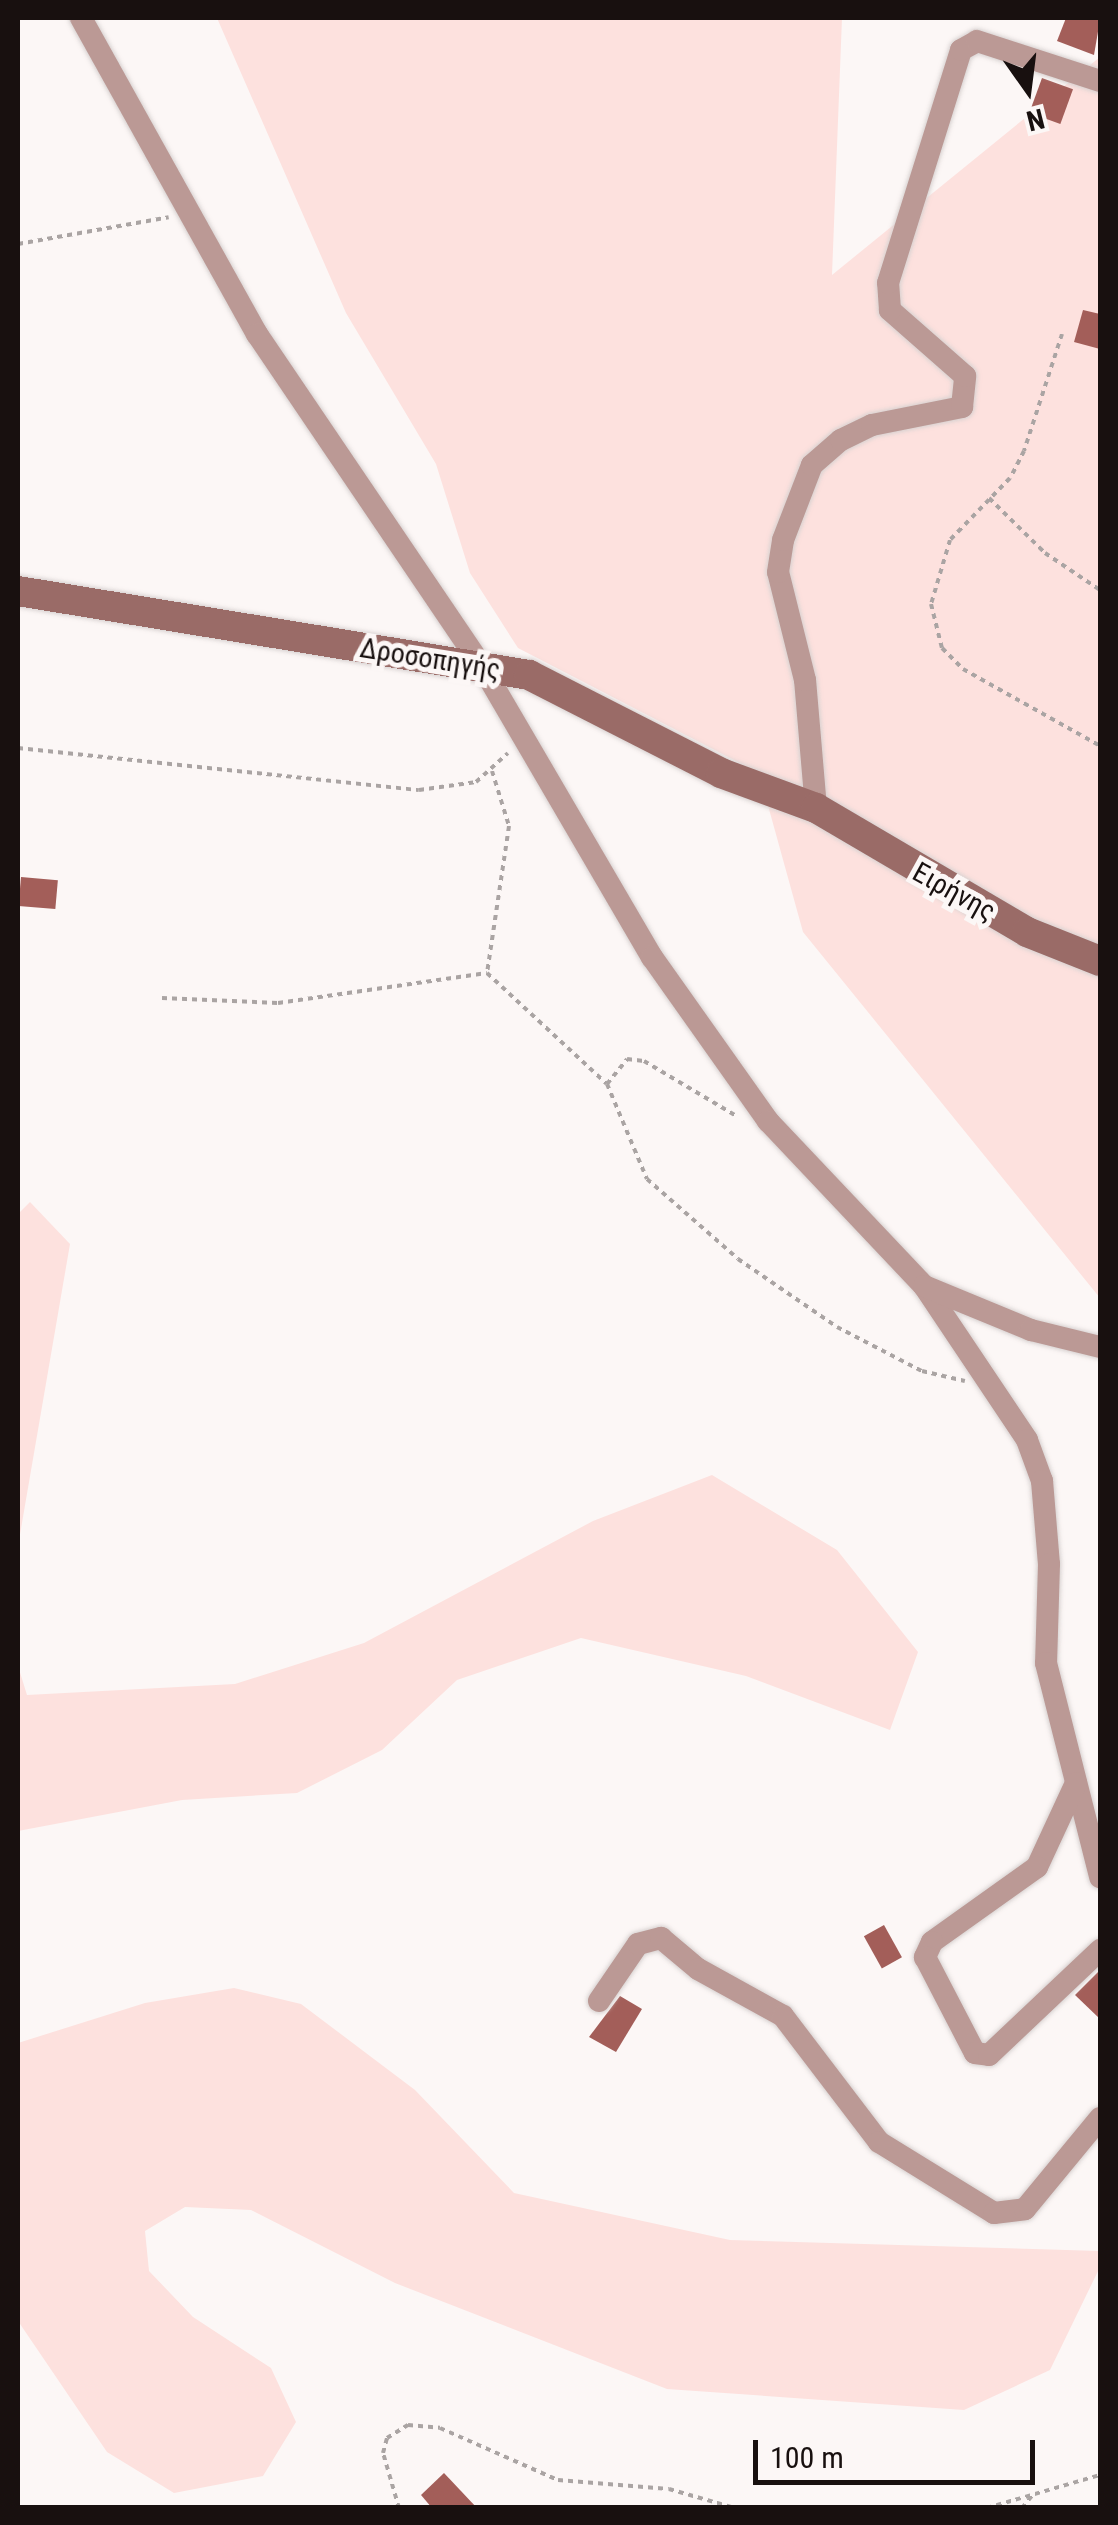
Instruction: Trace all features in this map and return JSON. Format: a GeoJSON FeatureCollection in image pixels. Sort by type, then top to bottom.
{"type":"FeatureCollection","features":[{"type":"Feature","properties":{"kind":"street"},"geometry":{"type":"LineString","coordinates":[[82,18],[257,334],[480,664],[652,957],[768,1120],[924,1286],[952,1337],[991,1382],[1042,1481],[1046,1663],[1100,1877]]}},
{"type":"Feature","properties":{"kind":"street"},"geometry":{"type":"LineString","coordinates":[[816,808],[805,680],[778,572],[783,540],[812,466],[842,440],[872,425],[962,407],[965,376],[890,310],[888,283],[961,50],[977,41],[1100,81]]}},
{"type":"Feature","properties":{"kind":"street","name":"Δροσοπηγής"},"geometry":{"type":"LineString","coordinates":[[18,591],[529,675],[720,774],[816,808]]}},
{"type":"Feature","properties":{"kind":"street","name":"Ειρήνης"},"geometry":{"type":"LineString","coordinates":[[816,808],[1027,932],[1100,961]]}},
{"type":"Feature","properties":{"kind":"street"},"geometry":{"type":"LineString","coordinates":[[924,1286],[1032,1330],[1100,1346]]}},
{"type":"Feature","properties":{"kind":"street"},"geometry":{"type":"LineString","coordinates":[[1076,1782],[1037,1867],[932,1942],[925,1957],[975,2053],[989,2055],[1100,1950]]}},
{"type":"Feature","properties":{"kind":"street"},"geometry":{"type":"LineString","coordinates":[[599,2001],[638,1944],[660,1938],[698,1969],[783,2016],[879,2142],[994,2213],[1025,2209],[1100,2118]]}},
{"type":"Feature","properties":{"kind":"path"},"geometry":{"type":"LineString","coordinates":[[18,244],[145,226],[187,210]]}},
{"type":"Feature","properties":{"kind":"path"},"geometry":{"type":"LineString","coordinates":[[1062,334],[1024,451],[989,498],[950,540],[933,578],[942,648],[1037,716],[1100,746]]}},
{"type":"Feature","properties":{"kind":"path"},"geometry":{"type":"LineString","coordinates":[[989,498],[1045,553],[1100,590]]}},
{"type":"Feature","properties":{"kind":"path"},"geometry":{"type":"LineString","coordinates":[[18,748],[419,790],[476,782],[492,771],[521,738]]}},
{"type":"Feature","properties":{"kind":"path"},"geometry":{"type":"LineString","coordinates":[[487,974],[510,826],[492,771]]}},
{"type":"Feature","properties":{"kind":"path"},"geometry":{"type":"LineString","coordinates":[[162,998],[278,1002],[487,974]]}},
{"type":"Feature","properties":{"kind":"path"},"geometry":{"type":"LineString","coordinates":[[487,974],[606,1084],[646,1179],[738,1260],[837,1327],[922,1371],[991,1382]]}},
{"type":"Feature","properties":{"kind":"path"},"geometry":{"type":"LineString","coordinates":[[606,1084],[627,1059],[644,1061],[752,1124]]}},
{"type":"Feature","properties":{"kind":"path"},"geometry":{"type":"LineString","coordinates":[[399,2508],[382,2453],[387,2438],[408,2426],[440,2428],[558,2480],[670,2489],[735,2508]]}},
{"type":"Feature","properties":{"kind":"path"},"geometry":{"type":"LineString","coordinates":[[988,2508],[1100,2475]]}},
{"type":"Feature","properties":{"kind":"path"},"geometry":{"type":"LineString","coordinates":[[1022,2508],[1034,2493]]}},
{"type":"Feature","properties":{"kind":"shaded area"},"geometry":{"type":"Polygon","coordinates":[[[217,18],[842,18],[832,275],[1100,57],[1100,1298],[803,932],[759,773],[518,648],[470,573],[436,464],[346,313],[217,18]]]}},
{"type":"Feature","properties":{"kind":"shaded area"},"geometry":{"type":"Polygon","coordinates":[[[30,1202],[70,1244],[18,1546],[18,1214],[30,1202]]]}},
{"type":"Feature","properties":{"kind":"shaded area"},"geometry":{"type":"Polygon","coordinates":[[[712,1475],[837,1550],[918,1652],[890,1730],[746,1676],[581,1638],[457,1680],[382,1750],[297,1793],[182,1800],[18,1831],[18,1666],[27,1695],[235,1684],[364,1643],[593,1521],[712,1475]]]}},
{"type":"Feature","properties":{"kind":"shaded area"},"geometry":{"type":"Polygon","coordinates":[[[234,1988],[301,2004],[415,2090],[514,2193],[730,2240],[1100,2251],[1100,2267],[1050,2370],[964,2410],[667,2389],[395,2283],[251,2210],[185,2207],[145,2231],[149,2271],[193,2317],[271,2368],[296,2422],[263,2476],[174,2493],[107,2452],[18,2321],[18,2043],[145,2003],[234,1988]]]}},
{"type":"Feature","properties":{"kind":"building"},"geometry":{"type":"Polygon","coordinates":[[[1066,18],[1100,20],[1094,55],[1057,41],[1066,18]]]}},
{"type":"Feature","properties":{"kind":"building"},"geometry":{"type":"Polygon","coordinates":[[[1042,78],[1073,89],[1060,124],[1029,113],[1042,78]]]}},
{"type":"Feature","properties":{"kind":"building"},"geometry":{"type":"Polygon","coordinates":[[[1083,310],[1100,314],[1100,349],[1074,342],[1083,310]]]}},
{"type":"Feature","properties":{"kind":"building"},"geometry":{"type":"Polygon","coordinates":[[[21,877],[58,880],[55,909],[18,906],[21,877]]]}},
{"type":"Feature","properties":{"kind":"building"},"geometry":{"type":"Polygon","coordinates":[[[884,1925],[902,1957],[882,1969],[864,1936],[884,1925]]]}},
{"type":"Feature","properties":{"kind":"building"},"geometry":{"type":"Polygon","coordinates":[[[1100,1970],[1100,2019],[1075,1995],[1100,1970]]]}},
{"type":"Feature","properties":{"kind":"building"},"geometry":{"type":"Polygon","coordinates":[[[620,1996],[642,2009],[616,2052],[589,2037],[620,1996]]]}},
{"type":"Feature","properties":{"kind":"building"},"geometry":{"type":"Polygon","coordinates":[[[444,2473],[477,2508],[432,2508],[421,2495],[444,2473]]]}}]}
